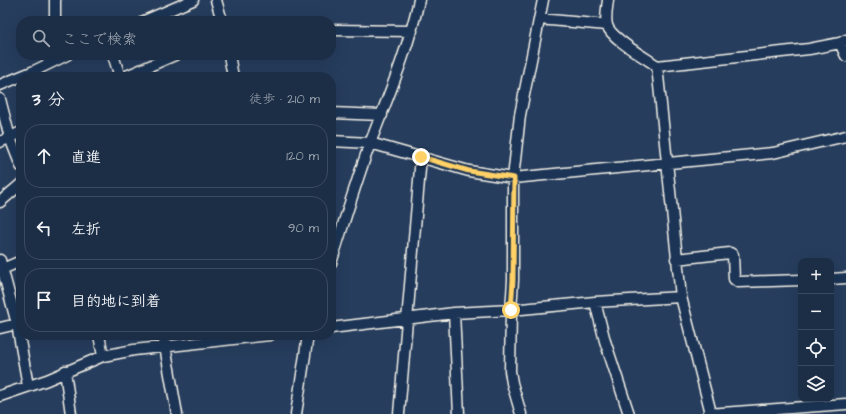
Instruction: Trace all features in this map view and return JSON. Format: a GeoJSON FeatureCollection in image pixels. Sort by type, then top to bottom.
{"type":"FeatureCollection","features":[{"type":"Feature","properties":{"kind":"street"},"geometry":{"type":"LineString","coordinates":[[55,0],[55,16]]}},
{"type":"Feature","properties":{"kind":"street"},"geometry":{"type":"LineString","coordinates":[[156,16],[193,0]]}},
{"type":"Feature","properties":{"kind":"street"},"geometry":{"type":"LineString","coordinates":[[216,0],[221,16]]}},
{"type":"Feature","properties":{"kind":"street"},"geometry":{"type":"LineString","coordinates":[[336,248],[370,143],[399,71],[412,31],[419,0]]}},
{"type":"Feature","properties":{"kind":"street"},"geometry":{"type":"LineString","coordinates":[[520,414],[510,371],[514,178],[520,115],[543,0]]}},
{"type":"Feature","properties":{"kind":"street"},"geometry":{"type":"LineString","coordinates":[[608,0],[607,25],[609,31],[615,37],[657,66],[809,49],[843,42],[846,56]]}},
{"type":"Feature","properties":{"kind":"street"},"geometry":{"type":"LineString","coordinates":[[539,18],[607,25]]}},
{"type":"Feature","properties":{"kind":"street"},"geometry":{"type":"LineString","coordinates":[[336,30],[412,31]]}},
{"type":"Feature","properties":{"kind":"street"},"geometry":{"type":"LineString","coordinates":[[38,72],[52,60]]}},
{"type":"Feature","properties":{"kind":"street"},"geometry":{"type":"LineString","coordinates":[[115,60],[118,72]]}},
{"type":"Feature","properties":{"kind":"street"},"geometry":{"type":"LineString","coordinates":[[136,72],[163,60]]}},
{"type":"Feature","properties":{"kind":"street"},"geometry":{"type":"LineString","coordinates":[[230,60],[232,72]]}},
{"type":"Feature","properties":{"kind":"street"},"geometry":{"type":"LineString","coordinates":[[657,66],[681,297],[710,414],[846,404]]}},
{"type":"Feature","properties":{"kind":"street"},"geometry":{"type":"LineString","coordinates":[[0,85],[16,80]]}},
{"type":"Feature","properties":{"kind":"street"},"geometry":{"type":"LineString","coordinates":[[0,99],[5,140],[16,158]]}},
{"type":"Feature","properties":{"kind":"street"},"geometry":{"type":"LineString","coordinates":[[336,112],[382,114]]}},
{"type":"Feature","properties":{"kind":"street"},"geometry":{"type":"LineString","coordinates":[[5,140],[16,134]]}},
{"type":"Feature","properties":{"kind":"street"},"geometry":{"type":"LineString","coordinates":[[336,141],[370,143],[469,171],[514,178],[667,164],[773,152],[846,136]]}},
{"type":"Feature","properties":{"kind":"street"},"geometry":{"type":"LineString","coordinates":[[399,414],[421,157]]}},
{"type":"Feature","properties":{"kind":"street"},"geometry":{"type":"LineString","coordinates":[[0,202],[16,188]]}},
{"type":"Feature","properties":{"kind":"street"},"geometry":{"type":"LineString","coordinates":[[676,259],[732,254],[734,279],[738,282],[798,280]]}},
{"type":"Feature","properties":{"kind":"street"},"geometry":{"type":"LineString","coordinates":[[16,262],[1,266],[16,314]]}},
{"type":"Feature","properties":{"kind":"street"},"geometry":{"type":"LineString","coordinates":[[834,278],[846,278]]}},
{"type":"Feature","properties":{"kind":"street"},"geometry":{"type":"LineString","coordinates":[[336,327],[454,314],[595,302],[681,297]]}},
{"type":"Feature","properties":{"kind":"street"},"geometry":{"type":"LineString","coordinates":[[595,302],[605,341],[629,414]]}},
{"type":"Feature","properties":{"kind":"street"},"geometry":{"type":"LineString","coordinates":[[454,314],[459,414]]}},
{"type":"Feature","properties":{"kind":"street"},"geometry":{"type":"LineString","coordinates":[[0,328],[16,324]]}},
{"type":"Feature","properties":{"kind":"street"},"geometry":{"type":"LineString","coordinates":[[21,340],[28,386]]}},
{"type":"Feature","properties":{"kind":"street"},"geometry":{"type":"LineString","coordinates":[[100,340],[103,356]]}},
{"type":"Feature","properties":{"kind":"street"},"geometry":{"type":"LineString","coordinates":[[164,340],[177,414]]}},
{"type":"Feature","properties":{"kind":"street"},"geometry":{"type":"LineString","coordinates":[[0,396],[47,380],[103,356],[165,346],[222,340]]}},
{"type":"Feature","properties":{"kind":"street"},"geometry":{"type":"LineString","coordinates":[[296,414],[307,340]]}},
{"type":"Feature","properties":{"kind":"street"},"geometry":{"type":"LineString","coordinates":[[65,371],[71,414]]}},
{"type":"Feature","properties":{"kind":"route"},"geometry":{"type":"LineString","coordinates":[[421,157],[469,171],[514,178],[513,280],[511,310]]}}]}
